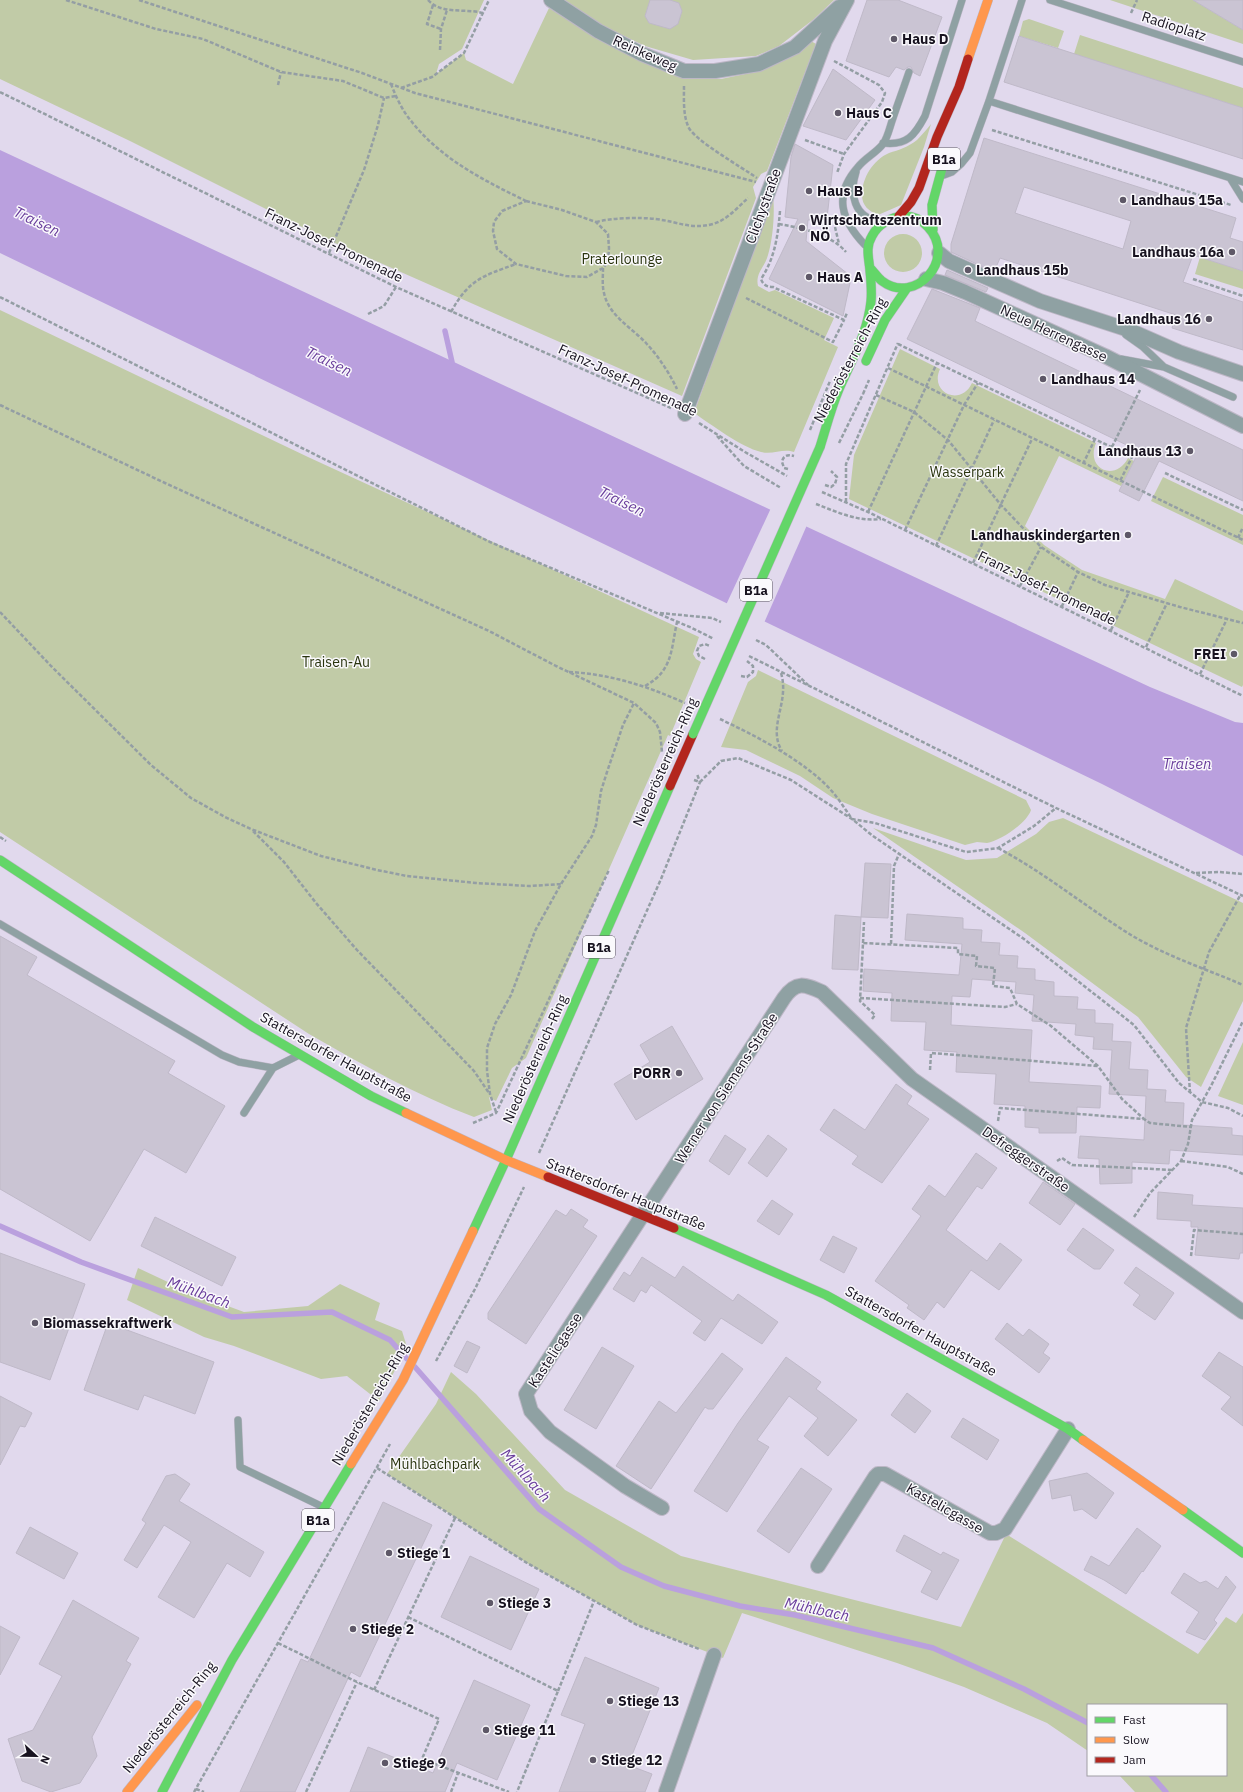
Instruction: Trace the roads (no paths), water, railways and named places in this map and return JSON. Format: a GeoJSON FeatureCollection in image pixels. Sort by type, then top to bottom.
{"type":"FeatureCollection","features":[{"type":"Feature","properties":{"kind":"main road","name":"B1a"},"geometry":{"type":"LineString","coordinates":[[884,222],[899,216],[911,202],[919,188],[937,137],[959,87],[988,0]]}},
{"type":"Feature","properties":{"kind":"main road","name":"B1a"},"geometry":{"type":"LineString","coordinates":[[952,126],[959,87]]}},
{"type":"Feature","properties":{"kind":"main road","name":"B1a"},"geometry":{"type":"LineString","coordinates":[[939,253],[937,237],[932,230],[932,205],[945,155]]}},
{"type":"Feature","properties":{"kind":"main road"},"geometry":{"type":"LineString","coordinates":[[899,216],[917,220],[932,230]]}},
{"type":"Feature","properties":{"kind":"main road"},"geometry":{"type":"LineString","coordinates":[[867,248],[876,229],[884,222]]}},
{"type":"Feature","properties":{"kind":"main road","name":"Niederösterreich-Ring"},"geometry":{"type":"LineString","coordinates":[[820,447],[838,391],[867,321],[870,302],[870,268],[867,248]]}},
{"type":"Feature","properties":{"kind":"main road"},"geometry":{"type":"LineString","coordinates":[[907,288],[919,284],[926,279],[933,270],[939,253]]}},
{"type":"Feature","properties":{"kind":"main road","name":"Niederösterreich-Ring"},"geometry":{"type":"LineString","coordinates":[[870,268],[874,275],[881,281],[894,287],[907,288]]}},
{"type":"Feature","properties":{"kind":"main road","name":"Niederösterreich-Ring"},"geometry":{"type":"LineString","coordinates":[[862,371],[885,320],[907,288]]}},
{"type":"Feature","properties":{"kind":"main road","name":"Niederösterreich-Ring"},"geometry":{"type":"LineString","coordinates":[[162,1792],[232,1660],[403,1380],[506,1160],[820,447],[843,406]]}},
{"type":"Feature","properties":{"kind":"main road","name":"Stattersdorfer Hauptstraße"},"geometry":{"type":"LineString","coordinates":[[0,860],[253,1027],[371,1096],[531,1171],[642,1214],[826,1295],[1068,1429],[1243,1553]]}},
{"type":"Feature","properties":{"kind":"main road","name":"Niederösterreich-Ring"},"geometry":{"type":"LineString","coordinates":[[127,1792],[166,1745],[232,1660]]}},
{"type":"Feature","properties":{"kind":"street","name":"Reinkeweg"},"geometry":{"type":"LineString","coordinates":[[552,0],[598,31],[642,54],[684,71],[715,71],[759,64],[795,47],[847,0]]}},
{"type":"Feature","properties":{"kind":"street","name":"Clichystraße"},"geometry":{"type":"LineString","coordinates":[[685,414],[825,41],[847,0]]}},
{"type":"Feature","properties":{"kind":"street","name":"Neue Herrengasse"},"geometry":{"type":"LineString","coordinates":[[939,253],[949,260],[1005,287],[1040,301],[1113,325],[1179,352],[1243,374]]}},
{"type":"Feature","properties":{"kind":"street","name":"Neue Herrengasse"},"geometry":{"type":"LineString","coordinates":[[926,279],[964,292],[1105,356],[1243,426]]}},
{"type":"Feature","properties":{"kind":"street","name":"Werner von Siemens-Straße"},"geometry":{"type":"LineString","coordinates":[[642,1214],[679,1161],[791,988],[802,986],[822,992]]}},
{"type":"Feature","properties":{"kind":"street","name":"Defreggerstraße"},"geometry":{"type":"LineString","coordinates":[[822,992],[912,1079],[1243,1312]]}},
{"type":"Feature","properties":{"kind":"street","name":"Kastelicgasse"},"geometry":{"type":"LineString","coordinates":[[642,1214],[526,1394],[531,1411],[550,1432],[625,1486],[662,1508]]}},
{"type":"Feature","properties":{"kind":"street","name":"Kastelicgasse"},"geometry":{"type":"LineString","coordinates":[[818,1566],[875,1477],[881,1473],[888,1475],[990,1534],[1001,1532],[1068,1429]]}},
{"type":"Feature","properties":{"kind":"street"},"geometry":{"type":"LineString","coordinates":[[666,1792],[714,1655]]}},
{"type":"Feature","properties":{"kind":"lane"},"geometry":{"type":"LineString","coordinates":[[883,143],[893,144],[910,138],[925,116],[962,0]]}},
{"type":"Feature","properties":{"kind":"lane"},"geometry":{"type":"LineString","coordinates":[[939,177],[952,172],[962,164],[970,153],[989,101],[1022,0]]}},
{"type":"Feature","properties":{"kind":"lane","name":"Radioplatz"},"geometry":{"type":"LineString","coordinates":[[1050,0],[1243,62]]}},
{"type":"Feature","properties":{"kind":"lane"},"geometry":{"type":"LineString","coordinates":[[867,248],[849,225],[842,208],[842,198],[845,186],[858,166],[883,143],[909,72]]}},
{"type":"Feature","properties":{"kind":"lane"},"geometry":{"type":"LineString","coordinates":[[989,101],[1243,182]]}},
{"type":"Feature","properties":{"kind":"lane"},"geometry":{"type":"LineString","coordinates":[[858,166],[853,187],[855,203],[858,209],[867,218],[884,222]]}},
{"type":"Feature","properties":{"kind":"lane"},"geometry":{"type":"LineString","coordinates":[[1230,178],[1243,199]]}},
{"type":"Feature","properties":{"kind":"lane"},"geometry":{"type":"LineString","coordinates":[[1113,325],[1143,346],[1164,367]]}},
{"type":"Feature","properties":{"kind":"lane"},"geometry":{"type":"LineString","coordinates":[[1105,356],[1164,367],[1233,396]]}},
{"type":"Feature","properties":{"kind":"lane"},"geometry":{"type":"LineString","coordinates":[[0,924],[222,1055],[239,1062],[273,1068]]}},
{"type":"Feature","properties":{"kind":"lane"},"geometry":{"type":"LineString","coordinates":[[244,1113],[273,1068],[300,1054]]}},
{"type":"Feature","properties":{"kind":"lane"},"geometry":{"type":"LineString","coordinates":[[238,1420],[240,1467],[325,1508]]}},
{"type":"Feature","properties":{"kind":"water","name":"Traisen"},"geometry":{"type":"Polygon","coordinates":[[[0,150],[1150,687],[1235,722],[1243,723],[1243,856],[1102,784],[0,253],[0,150]]]}},
{"type":"Feature","properties":{"kind":"waterway"},"geometry":{"type":"LineString","coordinates":[[445,331],[452,362]]}},
{"type":"Feature","properties":{"kind":"waterway","name":"Mühlbach"},"geometry":{"type":"LineString","coordinates":[[0,1226],[81,1262],[232,1317],[332,1312],[390,1340],[407,1359]]}},
{"type":"Feature","properties":{"kind":"waterway","name":"Mühlbach"},"geometry":{"type":"LineString","coordinates":[[415,1367],[539,1509],[621,1567],[664,1586],[740,1606],[795,1615],[933,1648],[1024,1689],[1087,1722]]}},
{"type":"Feature","properties":{"kind":"waterway","name":"Mühlbach"},"geometry":{"type":"LineString","coordinates":[[1152,1776],[1166,1792]]}},
{"type":"Feature","properties":{"kind":"place","name":"Haus D"},"geometry":{"type":"Point","coordinates":[894,39]}},
{"type":"Feature","properties":{"kind":"place","name":"Haus C"},"geometry":{"type":"Point","coordinates":[838,113]}},
{"type":"Feature","properties":{"kind":"place","name":"Haus B"},"geometry":{"type":"Point","coordinates":[809,191]}},
{"type":"Feature","properties":{"kind":"place","name":"Landhaus 15a"},"geometry":{"type":"Point","coordinates":[1123,200]}},
{"type":"Feature","properties":{"kind":"place","name":"Wirtschaftszentrum NÖ"},"geometry":{"type":"Point","coordinates":[802,228]}},
{"type":"Feature","properties":{"kind":"place","name":"Landhaus 16a"},"geometry":{"type":"Point","coordinates":[1232,252]}},
{"type":"Feature","properties":{"kind":"place","name":"Landhaus 15b"},"geometry":{"type":"Point","coordinates":[968,270]}},
{"type":"Feature","properties":{"kind":"place","name":"Haus A"},"geometry":{"type":"Point","coordinates":[809,277]}},
{"type":"Feature","properties":{"kind":"place","name":"Landhaus 16"},"geometry":{"type":"Point","coordinates":[1209,319]}},
{"type":"Feature","properties":{"kind":"place","name":"Landhaus 14"},"geometry":{"type":"Point","coordinates":[1043,379]}},
{"type":"Feature","properties":{"kind":"place","name":"Landhaus 13"},"geometry":{"type":"Point","coordinates":[1190,451]}},
{"type":"Feature","properties":{"kind":"place","name":"Landhauskindergarten"},"geometry":{"type":"Point","coordinates":[1128,535]}},
{"type":"Feature","properties":{"kind":"place","name":"FREI"},"geometry":{"type":"Point","coordinates":[1234,654]}},
{"type":"Feature","properties":{"kind":"place","name":"PORR"},"geometry":{"type":"Point","coordinates":[679,1073]}},
{"type":"Feature","properties":{"kind":"place","name":"Biomassekraftwerk"},"geometry":{"type":"Point","coordinates":[35,1323]}},
{"type":"Feature","properties":{"kind":"place","name":"Stiege 1"},"geometry":{"type":"Point","coordinates":[389,1553]}},
{"type":"Feature","properties":{"kind":"place","name":"Stiege 3"},"geometry":{"type":"Point","coordinates":[490,1603]}},
{"type":"Feature","properties":{"kind":"place","name":"Stiege 2"},"geometry":{"type":"Point","coordinates":[353,1629]}},
{"type":"Feature","properties":{"kind":"place","name":"Stiege 13"},"geometry":{"type":"Point","coordinates":[610,1701]}},
{"type":"Feature","properties":{"kind":"place","name":"Stiege 11"},"geometry":{"type":"Point","coordinates":[486,1730]}},
{"type":"Feature","properties":{"kind":"place","name":"Stiege 12"},"geometry":{"type":"Point","coordinates":[593,1760]}},
{"type":"Feature","properties":{"kind":"place","name":"Stiege 9"},"geometry":{"type":"Point","coordinates":[385,1763]}},
{"type":"Feature","properties":{"kind":"park label","name":"Praterlounge"},"geometry":{"type":"Point","coordinates":[622,259]}},
{"type":"Feature","properties":{"kind":"park label","name":"Wasserpark"},"geometry":{"type":"Point","coordinates":[967,472]}},
{"type":"Feature","properties":{"kind":"park label","name":"Traisen-Au"},"geometry":{"type":"Point","coordinates":[336,662]}},
{"type":"Feature","properties":{"kind":"park label","name":"Mühlbachpark"},"geometry":{"type":"Point","coordinates":[435,1464]}}]}
